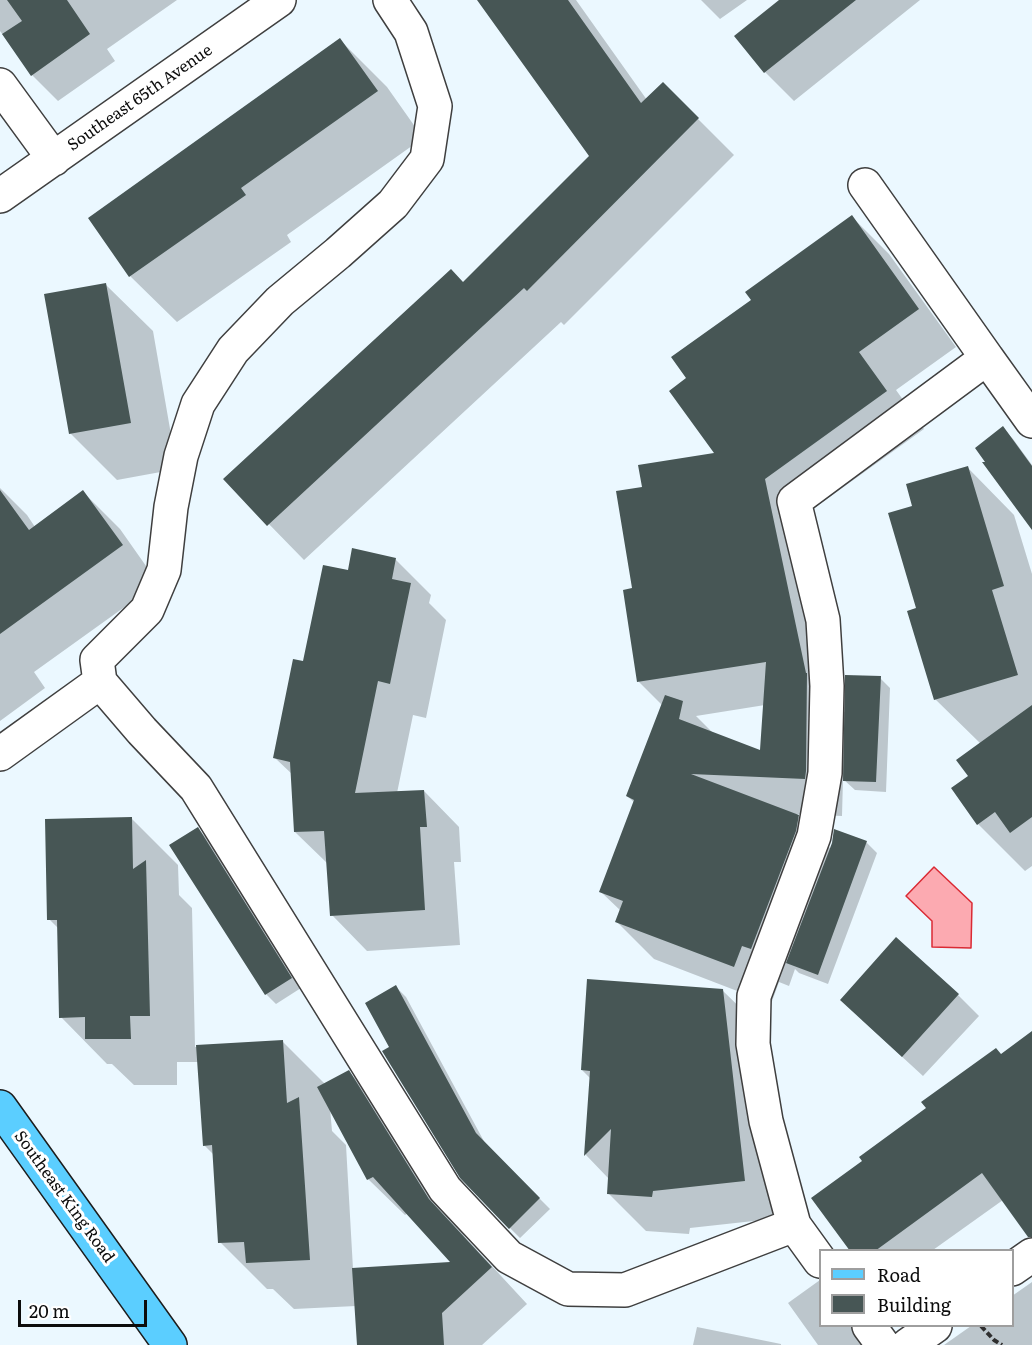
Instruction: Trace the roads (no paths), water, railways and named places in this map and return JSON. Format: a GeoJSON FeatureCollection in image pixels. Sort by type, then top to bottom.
{"type":"FeatureCollection","features":[{"type":"Feature","properties":{"kind":"main road","name":"Southeast King Road"},"geometry":{"type":"LineString","coordinates":[[0,1107],[170,1345]]}},
{"type":"Feature","properties":{"kind":"street","name":"Southeast 65th Avenue"},"geometry":{"type":"LineString","coordinates":[[0,196],[279,0]]}},
{"type":"Feature","properties":{"kind":"street"},"geometry":{"type":"LineString","coordinates":[[390,0],[411,32],[435,106],[427,159],[393,204],[280,301],[233,350],[198,404],[181,456],[171,507],[164,570],[147,610],[97,660],[100,682],[196,788],[445,1190],[509,1257],[568,1289],[625,1290],[794,1225]]}},
{"type":"Feature","properties":{"kind":"street"},"geometry":{"type":"LineString","coordinates":[[0,85],[54,159]]}},
{"type":"Feature","properties":{"kind":"street"},"geometry":{"type":"LineString","coordinates":[[865,185],[1032,421]]}},
{"type":"Feature","properties":{"kind":"street"},"geometry":{"type":"LineString","coordinates":[[819,1260],[794,1225],[766,1121],[753,1044],[754,996],[814,836],[825,773],[827,686],[823,620],[794,501],[987,358]]}},
{"type":"Feature","properties":{"kind":"street"},"geometry":{"type":"LineString","coordinates":[[2,748],[100,682]]}},
{"type":"Feature","properties":{"kind":"street"},"geometry":{"type":"LineString","coordinates":[[1014,1268],[1032,1255]]}},
{"type":"Feature","properties":{"kind":"street"},"geometry":{"type":"LineString","coordinates":[[869,1327],[883,1345]]}},
{"type":"Feature","properties":{"kind":"street"},"geometry":{"type":"LineString","coordinates":[[908,1345],[934,1327]]}}]}
